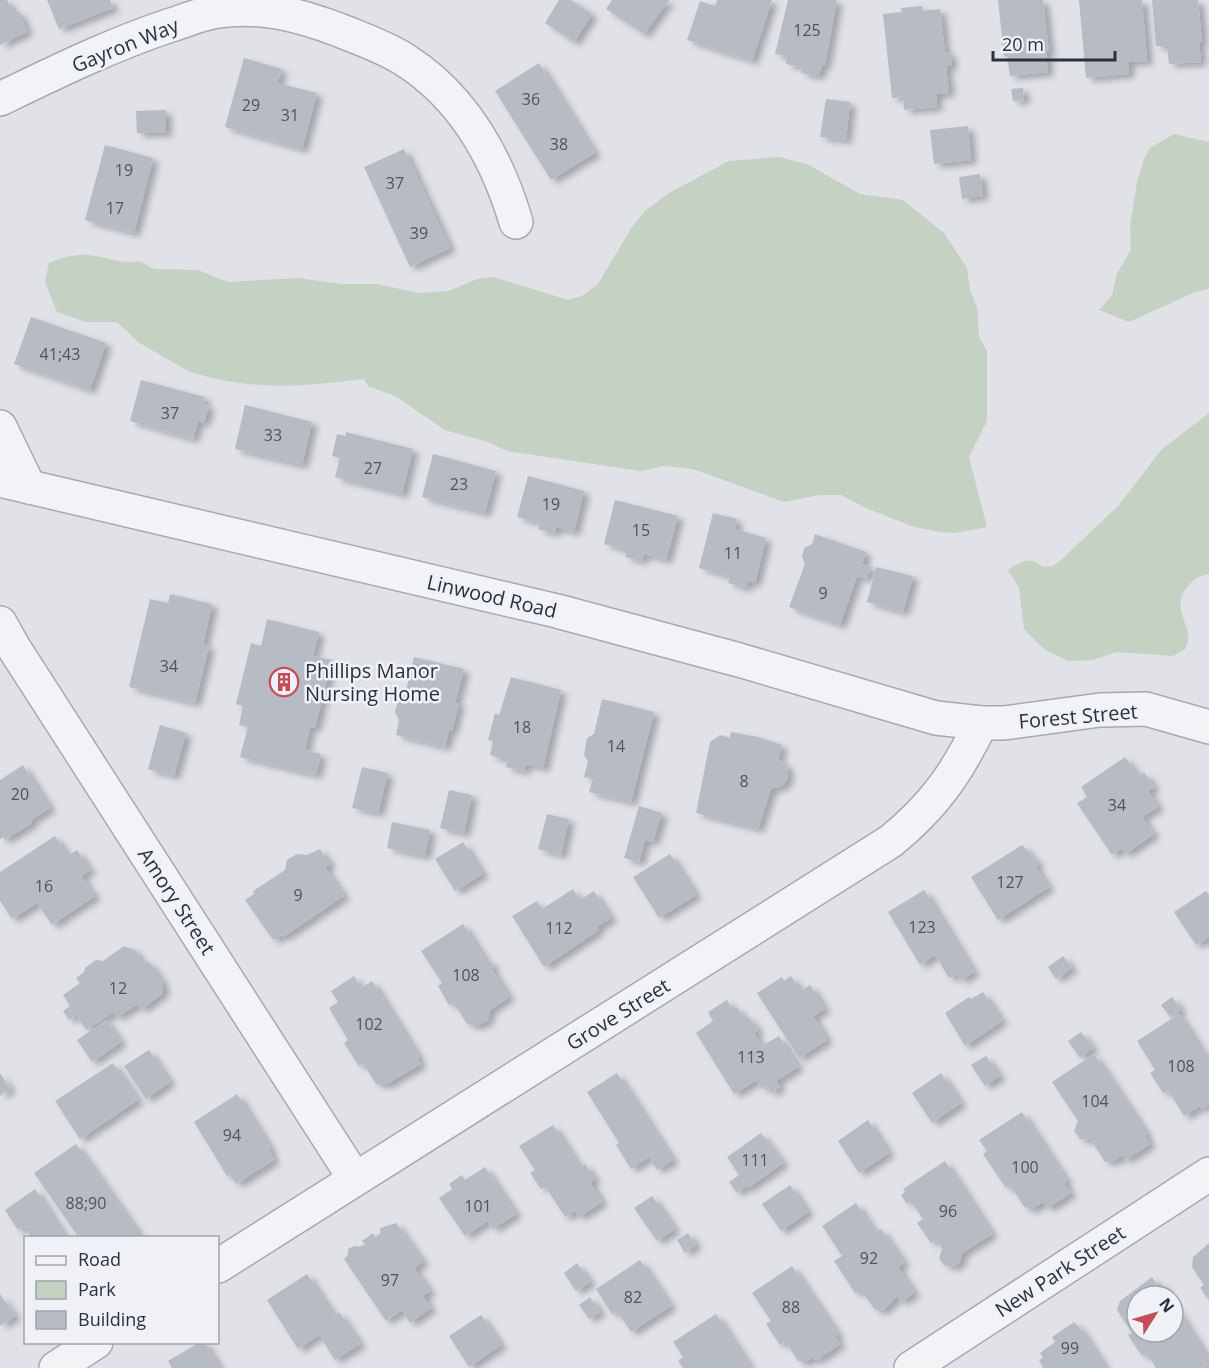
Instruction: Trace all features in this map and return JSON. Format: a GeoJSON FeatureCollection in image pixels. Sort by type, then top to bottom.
{"type":"FeatureCollection","features":[{"type":"Feature","properties":{"kind":"street","name":"Gayron Way"},"geometry":{"type":"LineString","coordinates":[[0,99],[111,48],[192,18],[216,11],[276,10],[368,41],[406,60],[433,82],[459,109],[489,153],[516,222]]}},
{"type":"Feature","properties":{"kind":"street"},"geometry":{"type":"LineString","coordinates":[[0,427],[14,483]]}},
{"type":"Feature","properties":{"kind":"street","name":"Linwood Road"},"geometry":{"type":"LineString","coordinates":[[14,483],[557,611],[739,660],[936,718],[981,723]]}},
{"type":"Feature","properties":{"kind":"street","name":"Amory Street"},"geometry":{"type":"LineString","coordinates":[[0,623],[355,1179]]}},
{"type":"Feature","properties":{"kind":"street","name":"Forest Street"},"geometry":{"type":"LineString","coordinates":[[981,723],[1025,721],[1100,710],[1146,709],[1209,727]]}},
{"type":"Feature","properties":{"kind":"street","name":"Grove Street"},"geometry":{"type":"LineString","coordinates":[[219,1265],[891,841],[921,815],[948,785],[981,723]]}},
{"type":"Feature","properties":{"kind":"street","name":"New Park Street"},"geometry":{"type":"LineString","coordinates":[[911,1368],[1209,1174]]}},
{"type":"Feature","properties":{"kind":"street"},"geometry":{"type":"LineString","coordinates":[[56,1368],[93,1344]]}},
{"type":"Feature","properties":{"kind":"green space"},"geometry":{"type":"Polygon","coordinates":[[[1174,134],[1209,142],[1209,289],[1195,292],[1129,322],[1099,310],[1112,295],[1117,274],[1131,249],[1130,226],[1137,182],[1144,159],[1150,148],[1174,134]]]}},
{"type":"Feature","properties":{"kind":"green space"},"geometry":{"type":"Polygon","coordinates":[[[779,157],[807,164],[860,194],[903,200],[944,233],[967,268],[970,290],[977,307],[979,337],[987,351],[987,421],[969,457],[987,527],[955,533],[941,532],[914,527],[868,509],[841,495],[819,495],[784,502],[693,469],[664,466],[641,471],[507,451],[488,442],[445,430],[395,396],[368,386],[364,379],[276,386],[213,378],[190,372],[138,342],[117,322],[86,322],[57,312],[45,282],[49,263],[72,256],[87,255],[126,262],[139,261],[154,269],[198,270],[228,282],[299,278],[341,284],[377,284],[419,293],[449,291],[477,279],[494,277],[568,300],[582,296],[598,284],[632,227],[645,211],[669,193],[729,161],[779,157]]]}},
{"type":"Feature","properties":{"kind":"green space"},"geometry":{"type":"Polygon","coordinates":[[[1209,413],[1209,574],[1196,579],[1189,585],[1180,602],[1188,633],[1185,649],[1173,656],[1116,652],[1093,660],[1068,661],[1045,650],[1024,629],[1019,588],[1008,570],[1026,561],[1043,567],[1053,566],[1060,561],[1119,505],[1161,450],[1209,413]]]}},
{"type":"Feature","properties":{"kind":"building"},"geometry":{"type":"Polygon","coordinates":[[[0,0],[7,0],[13,13],[19,11],[27,32],[0,45],[0,0]]]}},
{"type":"Feature","properties":{"kind":"building"},"geometry":{"type":"Polygon","coordinates":[[[47,0],[110,0],[113,8],[59,29],[47,0]]]}},
{"type":"Feature","properties":{"kind":"building"},"geometry":{"type":"Polygon","coordinates":[[[559,0],[571,0],[592,14],[574,42],[545,23],[559,0]]]}},
{"type":"Feature","properties":{"kind":"building"},"geometry":{"type":"Polygon","coordinates":[[[612,0],[669,0],[644,34],[606,9],[612,0]]]}},
{"type":"Feature","properties":{"kind":"building"},"geometry":{"type":"Polygon","coordinates":[[[717,0],[772,0],[752,61],[687,40],[700,1],[715,6],[717,0]]]}},
{"type":"Feature","properties":{"kind":"building"},"geometry":{"type":"Polygon","coordinates":[[[788,0],[837,0],[825,65],[823,64],[818,76],[801,73],[802,67],[786,64],[787,56],[775,54],[788,0]]]}},
{"type":"Feature","properties":{"kind":"building"},"geometry":{"type":"Polygon","coordinates":[[[998,0],[1043,0],[1049,52],[1046,52],[1048,72],[1010,76],[1007,56],[1004,57],[998,0]]]}},
{"type":"Feature","properties":{"kind":"building"},"geometry":{"type":"Polygon","coordinates":[[[1079,0],[1142,0],[1147,61],[1128,62],[1129,74],[1086,78],[1079,0]]]}},
{"type":"Feature","properties":{"kind":"building"},"geometry":{"type":"Polygon","coordinates":[[[1152,0],[1198,0],[1202,42],[1199,42],[1201,62],[1169,64],[1167,46],[1156,46],[1152,0]]]}},
{"type":"Feature","properties":{"kind":"building"},"geometry":{"type":"Polygon","coordinates":[[[922,6],[922,11],[940,9],[945,53],[950,52],[952,66],[946,66],[949,93],[936,94],[937,107],[904,110],[903,97],[892,98],[883,14],[902,12],[901,8],[922,6]]]}},
{"type":"Feature","properties":{"kind":"building"},"geometry":{"type":"Polygon","coordinates":[[[244,58],[282,69],[277,83],[317,93],[302,149],[225,127],[244,58]]]}},
{"type":"Feature","properties":{"kind":"building"},"geometry":{"type":"Polygon","coordinates":[[[539,63],[595,153],[551,180],[495,91],[539,63]]]}},
{"type":"Feature","properties":{"kind":"building"},"geometry":{"type":"Polygon","coordinates":[[[1023,88],[1024,100],[1013,101],[1011,89],[1023,88]]]}},
{"type":"Feature","properties":{"kind":"building"},"geometry":{"type":"Polygon","coordinates":[[[826,99],[850,102],[846,140],[820,137],[826,99]]]}},
{"type":"Feature","properties":{"kind":"building"},"geometry":{"type":"Polygon","coordinates":[[[166,110],[166,133],[137,133],[136,111],[166,110]]]}},
{"type":"Feature","properties":{"kind":"building"},"geometry":{"type":"Polygon","coordinates":[[[968,126],[971,160],[934,164],[930,130],[968,126]]]}},
{"type":"Feature","properties":{"kind":"building"},"geometry":{"type":"Polygon","coordinates":[[[105,145],[153,158],[134,233],[85,220],[105,145]]]}},
{"type":"Feature","properties":{"kind":"building"},"geometry":{"type":"Polygon","coordinates":[[[404,149],[450,248],[410,267],[364,167],[404,149]]]}},
{"type":"Feature","properties":{"kind":"building"},"geometry":{"type":"Polygon","coordinates":[[[980,174],[983,196],[962,199],[959,177],[980,174]]]}},
{"type":"Feature","properties":{"kind":"building"},"geometry":{"type":"Polygon","coordinates":[[[31,317],[106,343],[90,390],[14,364],[31,317]]]}},
{"type":"Feature","properties":{"kind":"building"},"geometry":{"type":"Polygon","coordinates":[[[141,380],[205,397],[203,404],[209,406],[204,423],[198,421],[193,439],[130,421],[141,380]]]}},
{"type":"Feature","properties":{"kind":"building"},"geometry":{"type":"Polygon","coordinates":[[[245,405],[312,422],[302,465],[235,449],[245,405]]]}},
{"type":"Feature","properties":{"kind":"building"},"geometry":{"type":"Polygon","coordinates":[[[346,432],[413,449],[402,494],[335,477],[340,458],[332,456],[337,434],[346,436],[346,432]]]}},
{"type":"Feature","properties":{"kind":"building"},"geometry":{"type":"Polygon","coordinates":[[[433,454],[496,471],[485,513],[422,497],[433,454]]]}},
{"type":"Feature","properties":{"kind":"building"},"geometry":{"type":"Polygon","coordinates":[[[528,476],[584,491],[574,532],[556,527],[555,533],[538,529],[540,523],[517,517],[528,476]]]}},
{"type":"Feature","properties":{"kind":"building"},"geometry":{"type":"Polygon","coordinates":[[[615,500],[678,516],[666,560],[644,554],[642,561],[625,557],[627,550],[604,544],[615,500]]]}},
{"type":"Feature","properties":{"kind":"building"},"geometry":{"type":"Polygon","coordinates":[[[713,513],[737,519],[735,529],[766,538],[755,583],[748,581],[746,588],[728,583],[730,576],[699,568],[713,513]]]}},
{"type":"Feature","properties":{"kind":"building"},"geometry":{"type":"Polygon","coordinates":[[[815,534],[866,552],[862,564],[871,567],[866,579],[857,576],[840,625],[789,607],[805,564],[802,557],[804,548],[812,544],[815,534]]]}},
{"type":"Feature","properties":{"kind":"building"},"geometry":{"type":"Polygon","coordinates":[[[876,567],[913,576],[903,612],[867,602],[876,567]]]}},
{"type":"Feature","properties":{"kind":"building"},"geometry":{"type":"Polygon","coordinates":[[[170,594],[212,604],[203,645],[209,646],[195,703],[129,687],[150,599],[168,603],[170,594]]]}},
{"type":"Feature","properties":{"kind":"building","name":"Phillips Manor Nursing Home"},"geometry":{"type":"Polygon","coordinates":[[[267,619],[319,632],[313,656],[332,660],[315,728],[310,727],[305,750],[321,754],[316,775],[240,757],[248,727],[239,725],[243,706],[236,704],[251,643],[261,646],[267,619]]]}},
{"type":"Feature","properties":{"kind":"building"},"geometry":{"type":"Polygon","coordinates":[[[414,657],[464,669],[455,703],[459,703],[452,731],[449,730],[445,747],[396,735],[399,720],[395,712],[398,701],[405,695],[414,657]]]}},
{"type":"Feature","properties":{"kind":"building"},"geometry":{"type":"Polygon","coordinates":[[[511,677],[561,690],[543,768],[526,764],[524,771],[506,767],[508,760],[490,755],[493,741],[488,740],[495,713],[499,715],[511,677]]]}},
{"type":"Feature","properties":{"kind":"building"},"geometry":{"type":"Polygon","coordinates":[[[602,699],[654,712],[631,802],[589,792],[593,779],[584,777],[588,761],[584,755],[587,738],[594,734],[602,699]]]}},
{"type":"Feature","properties":{"kind":"building"},"geometry":{"type":"Polygon","coordinates":[[[160,725],[186,733],[174,776],[148,769],[160,725]]]}},
{"type":"Feature","properties":{"kind":"building"},"geometry":{"type":"Polygon","coordinates":[[[731,732],[758,737],[782,745],[778,759],[787,766],[788,778],[782,786],[771,789],[758,829],[696,813],[710,742],[720,735],[730,738],[731,732]]]}},
{"type":"Feature","properties":{"kind":"building"},"geometry":{"type":"Polygon","coordinates":[[[1125,757],[1139,777],[1144,772],[1154,787],[1148,791],[1158,807],[1142,817],[1154,834],[1125,854],[1122,848],[1112,855],[1077,803],[1087,797],[1081,787],[1125,757]]]}},
{"type":"Feature","properties":{"kind":"building"},"geometry":{"type":"Polygon","coordinates":[[[23,765],[50,808],[5,840],[4,837],[0,839],[0,780],[23,765]]]}},
{"type":"Feature","properties":{"kind":"building"},"geometry":{"type":"Polygon","coordinates":[[[362,767],[388,773],[378,813],[352,808],[362,767]]]}},
{"type":"Feature","properties":{"kind":"building"},"geometry":{"type":"Polygon","coordinates":[[[449,790],[472,795],[464,833],[440,828],[449,790]]]}},
{"type":"Feature","properties":{"kind":"building"},"geometry":{"type":"Polygon","coordinates":[[[639,806],[662,813],[653,842],[645,840],[639,862],[624,858],[639,806]]]}},
{"type":"Feature","properties":{"kind":"building"},"geometry":{"type":"Polygon","coordinates":[[[547,814],[569,819],[561,855],[538,849],[547,814]]]}},
{"type":"Feature","properties":{"kind":"building"},"geometry":{"type":"Polygon","coordinates":[[[392,822],[430,830],[425,856],[387,848],[392,822]]]}},
{"type":"Feature","properties":{"kind":"building"},"geometry":{"type":"Polygon","coordinates":[[[55,836],[68,856],[77,850],[90,870],[81,876],[95,896],[52,925],[37,903],[12,919],[0,901],[0,872],[55,836]]]}},
{"type":"Feature","properties":{"kind":"building"},"geometry":{"type":"Polygon","coordinates":[[[463,842],[483,874],[455,891],[435,859],[463,842]]]}},
{"type":"Feature","properties":{"kind":"building"},"geometry":{"type":"Polygon","coordinates":[[[1022,845],[1039,864],[1035,866],[1049,887],[998,920],[971,877],[1022,845]]]}},
{"type":"Feature","properties":{"kind":"building"},"geometry":{"type":"Polygon","coordinates":[[[320,849],[330,864],[325,868],[344,896],[283,937],[282,935],[273,940],[245,900],[254,894],[253,891],[285,870],[287,860],[297,854],[307,855],[320,849]]]}},
{"type":"Feature","properties":{"kind":"building"},"geometry":{"type":"Polygon","coordinates":[[[670,854],[696,895],[659,918],[633,877],[670,854]]]}},
{"type":"Feature","properties":{"kind":"building"},"geometry":{"type":"Polygon","coordinates":[[[573,889],[580,900],[594,891],[611,918],[597,927],[599,930],[544,967],[512,916],[537,901],[542,909],[573,889]]]}},
{"type":"Feature","properties":{"kind":"building"},"geometry":{"type":"Polygon","coordinates":[[[924,890],[974,972],[961,980],[957,974],[949,978],[935,955],[920,965],[888,912],[924,890]]]}},
{"type":"Feature","properties":{"kind":"building"},"geometry":{"type":"Polygon","coordinates":[[[1206,891],[1209,895],[1209,937],[1196,945],[1174,912],[1206,891]]]}},
{"type":"Feature","properties":{"kind":"building"},"geometry":{"type":"Polygon","coordinates":[[[463,924],[487,962],[490,961],[494,966],[491,968],[509,997],[490,1010],[488,1020],[477,1026],[467,1024],[454,1003],[449,1005],[438,986],[442,983],[421,951],[463,924]]]}},
{"type":"Feature","properties":{"kind":"building"},"geometry":{"type":"Polygon","coordinates":[[[124,946],[135,950],[141,960],[150,963],[163,983],[163,993],[142,1009],[138,1004],[117,1017],[114,1012],[86,1030],[76,1015],[69,1020],[63,1011],[70,1006],[63,995],[80,983],[76,978],[83,973],[86,967],[96,960],[103,961],[124,946]]]}},
{"type":"Feature","properties":{"kind":"building"},"geometry":{"type":"Polygon","coordinates":[[[1063,956],[1072,968],[1056,979],[1048,967],[1063,956]]]}},
{"type":"Feature","properties":{"kind":"building"},"geometry":{"type":"Polygon","coordinates":[[[354,976],[361,988],[372,981],[419,1057],[417,1059],[421,1064],[387,1084],[376,1084],[363,1063],[359,1066],[344,1043],[348,1040],[329,1008],[338,1002],[331,991],[354,976]]]}},
{"type":"Feature","properties":{"kind":"building"},"geometry":{"type":"Polygon","coordinates":[[[791,976],[801,991],[810,985],[825,1009],[813,1016],[827,1040],[799,1058],[757,993],[782,977],[784,981],[791,976]]]}},
{"type":"Feature","properties":{"kind":"building"},"geometry":{"type":"Polygon","coordinates":[[[983,992],[1002,1021],[965,1046],[945,1013],[969,997],[971,999],[983,992]]]}},
{"type":"Feature","properties":{"kind":"building"},"geometry":{"type":"Polygon","coordinates":[[[1172,997],[1181,1010],[1171,1018],[1161,1005],[1172,997]]]}},
{"type":"Feature","properties":{"kind":"building"},"geometry":{"type":"Polygon","coordinates":[[[727,1000],[732,1010],[737,1007],[745,1019],[749,1017],[758,1031],[754,1033],[762,1046],[779,1036],[798,1067],[776,1081],[780,1087],[771,1093],[767,1086],[762,1089],[757,1080],[734,1094],[696,1033],[713,1021],[708,1012],[727,1000]]]}},
{"type":"Feature","properties":{"kind":"building"},"geometry":{"type":"Polygon","coordinates":[[[1179,1014],[1209,1062],[1209,1104],[1202,1109],[1200,1106],[1184,1116],[1168,1090],[1163,1093],[1150,1073],[1155,1070],[1137,1041],[1179,1014]]]}},
{"type":"Feature","properties":{"kind":"building"},"geometry":{"type":"Polygon","coordinates":[[[106,1020],[121,1042],[92,1062],[77,1040],[106,1020]]]}},
{"type":"Feature","properties":{"kind":"building"},"geometry":{"type":"Polygon","coordinates":[[[1081,1032],[1093,1048],[1080,1058],[1068,1041],[1081,1032]]]}},
{"type":"Feature","properties":{"kind":"building"},"geometry":{"type":"Polygon","coordinates":[[[149,1050],[170,1082],[146,1099],[124,1066],[149,1050]]]}},
{"type":"Feature","properties":{"kind":"building"},"geometry":{"type":"Polygon","coordinates":[[[1094,1054],[1147,1134],[1145,1136],[1150,1144],[1126,1160],[1123,1155],[1114,1161],[1105,1162],[1091,1140],[1080,1139],[1074,1131],[1078,1121],[1052,1082],[1094,1054]]]}},
{"type":"Feature","properties":{"kind":"building"},"geometry":{"type":"Polygon","coordinates":[[[986,1056],[1000,1076],[985,1086],[971,1065],[986,1056]]]}},
{"type":"Feature","properties":{"kind":"building"},"geometry":{"type":"Polygon","coordinates":[[[113,1063],[138,1100],[80,1139],[55,1101],[113,1063]]]}},
{"type":"Feature","properties":{"kind":"building"},"geometry":{"type":"Polygon","coordinates":[[[0,1073],[10,1089],[0,1096],[0,1073]]]}},
{"type":"Feature","properties":{"kind":"building"},"geometry":{"type":"Polygon","coordinates":[[[617,1073],[673,1160],[657,1170],[649,1157],[631,1169],[616,1145],[619,1143],[587,1092],[617,1073]]]}},
{"type":"Feature","properties":{"kind":"building"},"geometry":{"type":"Polygon","coordinates":[[[941,1073],[961,1103],[932,1123],[912,1093],[941,1073]]]}},
{"type":"Feature","properties":{"kind":"building"},"geometry":{"type":"Polygon","coordinates":[[[237,1094],[271,1149],[269,1150],[274,1160],[236,1184],[230,1175],[227,1176],[194,1122],[237,1094]]]}},
{"type":"Feature","properties":{"kind":"building"},"geometry":{"type":"Polygon","coordinates":[[[1022,1112],[1067,1181],[1064,1183],[1071,1193],[1048,1208],[1043,1202],[1030,1210],[1025,1208],[1010,1185],[1006,1188],[983,1154],[987,1151],[979,1140],[1022,1112]]]}},
{"type":"Feature","properties":{"kind":"building"},"geometry":{"type":"Polygon","coordinates":[[[868,1120],[889,1153],[859,1173],[838,1141],[868,1120]]]}},
{"type":"Feature","properties":{"kind":"building"},"geometry":{"type":"Polygon","coordinates":[[[553,1125],[580,1167],[585,1164],[595,1179],[590,1182],[602,1202],[579,1217],[575,1211],[565,1217],[545,1186],[541,1189],[530,1173],[535,1170],[519,1146],[553,1125]]]}},
{"type":"Feature","properties":{"kind":"building"},"geometry":{"type":"Polygon","coordinates":[[[761,1133],[783,1163],[748,1188],[746,1186],[737,1193],[729,1182],[739,1175],[727,1157],[761,1133]]]}},
{"type":"Feature","properties":{"kind":"building"},"geometry":{"type":"Polygon","coordinates":[[[76,1144],[138,1232],[136,1236],[78,1236],[34,1173],[76,1144]]]}},
{"type":"Feature","properties":{"kind":"building"},"geometry":{"type":"Polygon","coordinates":[[[945,1161],[992,1234],[962,1253],[960,1262],[953,1267],[944,1265],[939,1258],[942,1249],[936,1239],[931,1243],[917,1223],[923,1219],[911,1201],[907,1204],[901,1195],[905,1192],[903,1189],[945,1161]]]}},
{"type":"Feature","properties":{"kind":"building"},"geometry":{"type":"Polygon","coordinates":[[[485,1167],[516,1214],[493,1229],[488,1221],[465,1236],[439,1198],[452,1189],[449,1184],[462,1175],[465,1180],[485,1167]]]}},
{"type":"Feature","properties":{"kind":"building"},"geometry":{"type":"Polygon","coordinates":[[[790,1185],[808,1212],[781,1231],[762,1204],[790,1185]]]}},
{"type":"Feature","properties":{"kind":"building"},"geometry":{"type":"Polygon","coordinates":[[[35,1189],[65,1236],[29,1236],[24,1226],[18,1230],[5,1210],[35,1189]]]}},
{"type":"Feature","properties":{"kind":"building"},"geometry":{"type":"Polygon","coordinates":[[[652,1196],[675,1229],[657,1241],[634,1208],[652,1196]]]}},
{"type":"Feature","properties":{"kind":"building"},"geometry":{"type":"Polygon","coordinates":[[[856,1203],[875,1232],[881,1229],[904,1263],[898,1267],[914,1293],[901,1302],[897,1296],[884,1310],[875,1310],[861,1290],[855,1293],[834,1261],[842,1256],[822,1226],[856,1203]]]}},
{"type":"Feature","properties":{"kind":"building"},"geometry":{"type":"Polygon","coordinates":[[[396,1223],[423,1262],[414,1268],[430,1291],[423,1296],[431,1308],[410,1323],[402,1310],[386,1321],[344,1259],[348,1255],[348,1249],[354,1246],[360,1247],[365,1244],[362,1241],[373,1233],[375,1237],[380,1234],[380,1228],[396,1223]]]}},
{"type":"Feature","properties":{"kind":"building"},"geometry":{"type":"Polygon","coordinates":[[[688,1233],[696,1245],[685,1253],[677,1240],[688,1233]]]}},
{"type":"Feature","properties":{"kind":"building"},"geometry":{"type":"Polygon","coordinates":[[[1209,1243],[1209,1300],[1200,1288],[1204,1285],[1192,1267],[1193,1257],[1209,1243]]]}},
{"type":"Feature","properties":{"kind":"building"},"geometry":{"type":"Polygon","coordinates":[[[640,1260],[671,1306],[631,1332],[617,1311],[612,1314],[596,1289],[640,1260]]]}},
{"type":"Feature","properties":{"kind":"building"},"geometry":{"type":"Polygon","coordinates":[[[577,1263],[590,1282],[576,1291],[564,1273],[577,1263]]]}},
{"type":"Feature","properties":{"kind":"building"},"geometry":{"type":"Polygon","coordinates":[[[792,1266],[838,1334],[835,1337],[840,1344],[817,1360],[812,1358],[805,1362],[798,1361],[785,1341],[780,1345],[766,1324],[771,1321],[752,1293],[792,1266]]]}},
{"type":"Feature","properties":{"kind":"building"},"geometry":{"type":"Polygon","coordinates":[[[307,1274],[334,1316],[339,1312],[360,1344],[335,1360],[319,1335],[298,1349],[267,1300],[307,1274]]]}},
{"type":"Feature","properties":{"kind":"building"},"geometry":{"type":"Polygon","coordinates":[[[1152,1277],[1156,1284],[1143,1284],[1152,1277]]]}},
{"type":"Feature","properties":{"kind":"building"},"geometry":{"type":"Polygon","coordinates":[[[0,1294],[15,1316],[0,1326],[0,1294]]]}},
{"type":"Feature","properties":{"kind":"building"},"geometry":{"type":"Polygon","coordinates":[[[590,1297],[600,1312],[589,1319],[579,1305],[590,1297]]]}},
{"type":"Feature","properties":{"kind":"building"},"geometry":{"type":"Polygon","coordinates":[[[1125,1297],[1125,1322],[1117,1310],[1120,1301],[1125,1297]]]}},
{"type":"Feature","properties":{"kind":"building"},"geometry":{"type":"Polygon","coordinates":[[[716,1314],[751,1368],[683,1368],[678,1361],[683,1357],[673,1342],[716,1314]]]}},
{"type":"Feature","properties":{"kind":"building"},"geometry":{"type":"Polygon","coordinates":[[[481,1315],[501,1345],[469,1367],[449,1336],[481,1315]]]}},
{"type":"Feature","properties":{"kind":"building"},"geometry":{"type":"Polygon","coordinates":[[[1074,1322],[1106,1368],[1043,1368],[1039,1360],[1043,1358],[1040,1353],[1055,1342],[1052,1337],[1074,1322]]]}},
{"type":"Feature","properties":{"kind":"building"},"geometry":{"type":"Polygon","coordinates":[[[1185,1322],[1209,1360],[1209,1365],[1204,1368],[1156,1368],[1147,1353],[1142,1356],[1134,1344],[1185,1344],[1185,1322]]]}},
{"type":"Feature","properties":{"kind":"building"},"geometry":{"type":"Polygon","coordinates":[[[197,1344],[205,1344],[220,1368],[172,1368],[168,1361],[197,1344]]]}},
{"type":"Feature","properties":{"kind":"place","name":"Phillips Manor Nursing Home"},"geometry":{"type":"Point","coordinates":[284,682]}}]}
